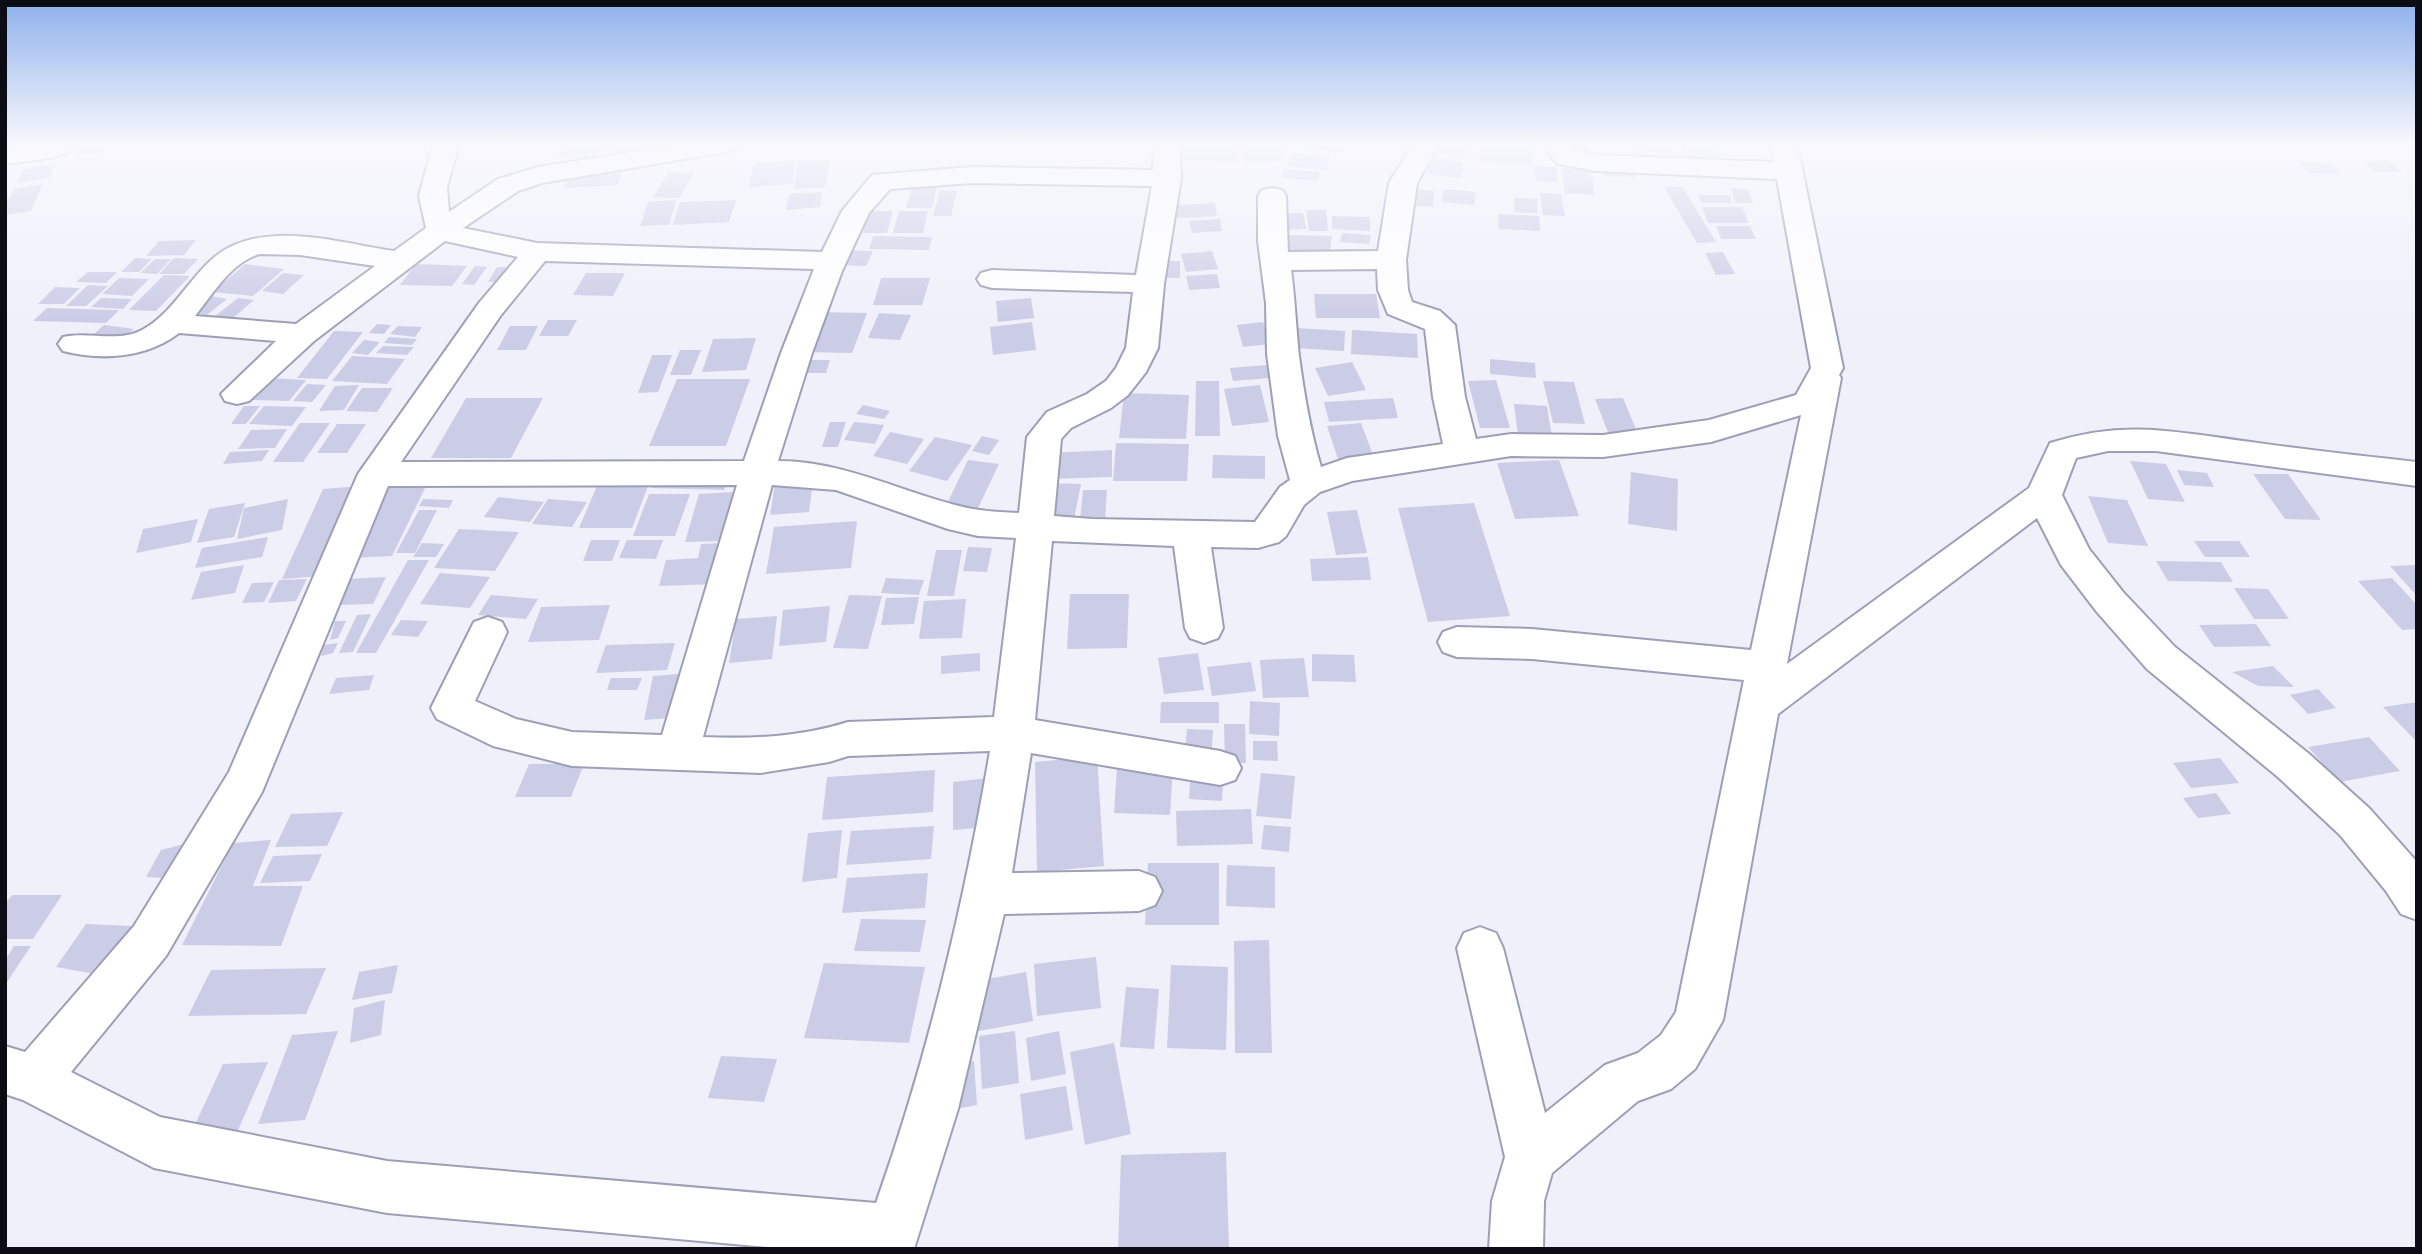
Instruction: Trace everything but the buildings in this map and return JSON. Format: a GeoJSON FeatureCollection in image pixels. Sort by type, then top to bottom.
{"type":"FeatureCollection","features":[{"type":"Feature","properties":{"kind":"street"},"geometry":{"type":"LineString","coordinates":[[434,203],[453,234],[537,252],[831,261]]}},
{"type":"Feature","properties":{"kind":"street"},"geometry":{"type":"LineString","coordinates":[[237,394],[303,334],[402,261],[453,234],[488,203]]}},
{"type":"Feature","properties":{"kind":"street"},"geometry":{"type":"LineString","coordinates":[[678,754],[756,473],[831,261],[863,203]]}},
{"type":"Feature","properties":{"kind":"street"},"geometry":{"type":"LineString","coordinates":[[537,252],[490,309],[375,474],[247,780],[150,941],[19,1074],[154,1142],[387,1187],[890,1240],[960,1016],[986,894],[1014,733],[1044,437],[1059,420],[1099,401],[1117,388],[1130,372],[1142,348],[1149,284],[1163,203]]}},
{"type":"Feature","properties":{"kind":"street"},"geometry":{"type":"LineString","coordinates":[[1272,203],[1272,242],[1285,368],[1295,436],[1308,484]]}},
{"type":"Feature","properties":{"kind":"street"},"geometry":{"type":"LineString","coordinates":[[1400,203],[1391,260],[1393,290],[1399,308],[1429,318],[1440,325],[1449,397],[1462,452]]}},
{"type":"Feature","properties":{"kind":"street"},"geometry":{"type":"LineString","coordinates":[[1531,1157],[1623,1082],[1653,1072],[1678,1052],[1699,1020],[1827,368],[1812,309],[1794,203]]}},
{"type":"Feature","properties":{"kind":"street"},"geometry":{"type":"LineString","coordinates":[[75,344],[141,343],[172,323],[233,256],[248,248],[261,245],[312,248],[402,261]]}},
{"type":"Feature","properties":{"kind":"street"},"geometry":{"type":"LineString","coordinates":[[1276,261],[1391,260]]}},
{"type":"Feature","properties":{"kind":"street"},"geometry":{"type":"LineString","coordinates":[[992,279],[1149,284]]}},
{"type":"Feature","properties":{"kind":"street"},"geometry":{"type":"LineString","coordinates":[[172,323],[303,334]]}},
{"type":"Feature","properties":{"kind":"street"},"geometry":{"type":"LineString","coordinates":[[375,474],[787,473],[839,479],[948,516],[978,523],[1242,536],[1266,533],[1273,527],[1292,496],[1308,484],[1347,470],[1511,445],[1603,446],[1711,431],[1808,402],[1827,368]]}},
{"type":"Feature","properties":{"kind":"street"},"geometry":{"type":"LineString","coordinates":[[1457,642],[1531,644],[1763,687],[2044,495],[2062,450],[2084,441],[2101,439],[2166,442],[2417,474]]}},
{"type":"Feature","properties":{"kind":"street"},"geometry":{"type":"LineString","coordinates":[[2044,495],[2074,556],[2110,602],[2161,658],[2294,765],[2355,822],[2402,877],[2417,900]]}},
{"type":"Feature","properties":{"kind":"street"},"geometry":{"type":"LineString","coordinates":[[1191,534],[1204,628]]}},
{"type":"Feature","properties":{"kind":"street"},"geometry":{"type":"LineString","coordinates":[[488,632],[451,708],[508,734],[572,749],[761,756],[829,745],[848,739],[1014,733],[1220,768]]}},
{"type":"Feature","properties":{"kind":"street"},"geometry":{"type":"LineString","coordinates":[[986,894],[1139,891]]}},
{"type":"Feature","properties":{"kind":"street"},"geometry":{"type":"LineString","coordinates":[[1480,948],[1531,1157],[1518,1201],[1516,1249]]}}]}
